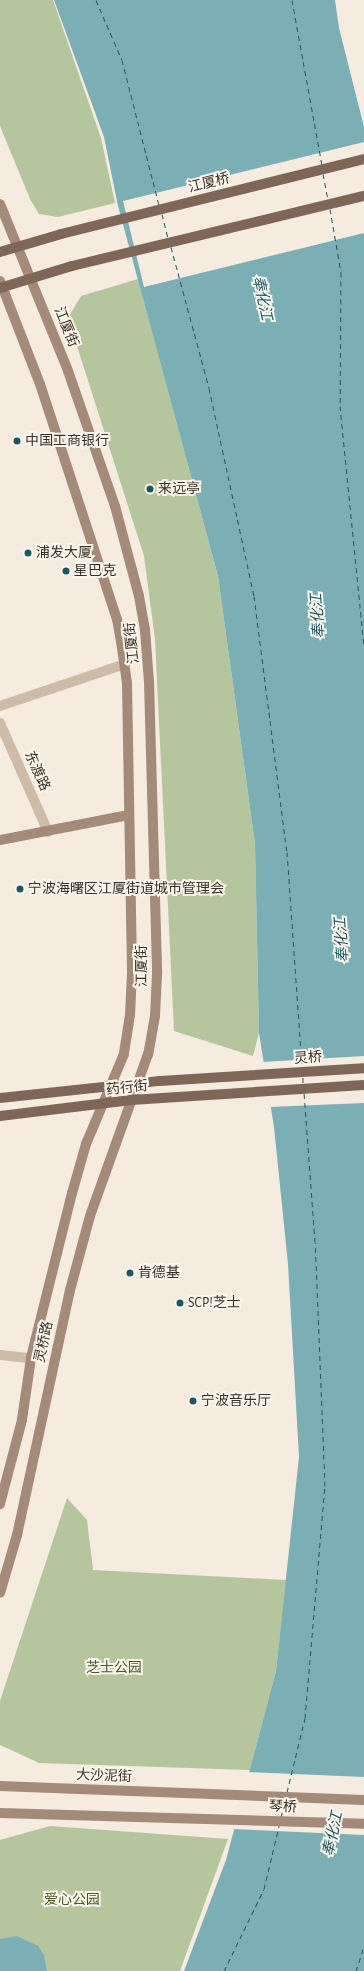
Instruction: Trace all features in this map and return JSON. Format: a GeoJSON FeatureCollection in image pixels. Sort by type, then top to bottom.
{"type":"FeatureCollection","features":[{"type":"Feature","properties":{"kind":"main road","name":"江厦桥"},"geometry":{"type":"LineString","coordinates":[[0,252],[61,234],[364,159]]}},
{"type":"Feature","properties":{"kind":"main road"},"geometry":{"type":"LineString","coordinates":[[1,286],[31,279],[72,266],[364,196]]}},
{"type":"Feature","properties":{"kind":"main road","name":"江厦街"},"geometry":{"type":"LineString","coordinates":[[0,204],[68,371],[115,506],[132,562],[146,630],[157,974],[152,1036],[131,1100]]}},
{"type":"Feature","properties":{"kind":"main road","name":"江厦街"},"geometry":{"type":"LineString","coordinates":[[1,286],[40,384],[80,505],[117,618],[125,664],[132,974],[130,1015],[123,1056],[104,1104]]}},
{"type":"Feature","properties":{"kind":"main road"},"geometry":{"type":"LineString","coordinates":[[0,840],[48,832],[129,815]]}},
{"type":"Feature","properties":{"kind":"main road","name":"灵桥"},"geometry":{"type":"LineString","coordinates":[[254,1075],[364,1068]]}},
{"type":"Feature","properties":{"kind":"main road","name":"药行街"},"geometry":{"type":"LineString","coordinates":[[0,1098],[137,1083],[254,1075]]}},
{"type":"Feature","properties":{"kind":"main road","name":"药行街"},"geometry":{"type":"LineString","coordinates":[[0,1116],[131,1100],[364,1085]]}},
{"type":"Feature","properties":{"kind":"main road","name":"灵桥路"},"geometry":{"type":"LineString","coordinates":[[0,1593],[17,1535],[70,1290],[90,1216],[131,1100]]}},
{"type":"Feature","properties":{"kind":"main road","name":"灵桥路"},"geometry":{"type":"LineString","coordinates":[[0,1504],[22,1420],[31,1358],[72,1193],[86,1144],[104,1104]]}},
{"type":"Feature","properties":{"kind":"main road","name":"大沙泥街"},"geometry":{"type":"LineString","coordinates":[[0,1786],[206,1793]]}},
{"type":"Feature","properties":{"kind":"main road","name":"琴桥"},"geometry":{"type":"LineString","coordinates":[[206,1793],[364,1800]]}},
{"type":"Feature","properties":{"kind":"main road","name":"琴桥"},"geometry":{"type":"LineString","coordinates":[[0,1813],[364,1824]]}},
{"type":"Feature","properties":{"kind":"street"},"geometry":{"type":"LineString","coordinates":[[0,706],[125,664]]}},
{"type":"Feature","properties":{"kind":"street","name":"东渡路"},"geometry":{"type":"LineString","coordinates":[[0,723],[48,832]]}},
{"type":"Feature","properties":{"kind":"street"},"geometry":{"type":"LineString","coordinates":[[0,1355],[31,1358]]}},
{"type":"Feature","properties":{"kind":"green space"},"geometry":{"type":"Polygon","coordinates":[[[0,0],[53,0],[101,138],[115,203],[58,217],[39,214],[30,199],[0,126],[0,0]]]}},
{"type":"Feature","properties":{"kind":"green space"},"geometry":{"type":"Polygon","coordinates":[[[138,279],[218,576],[255,844],[259,1033],[253,1056],[174,1031],[155,639],[144,556],[68,318],[81,296],[138,279]]]}},
{"type":"Feature","properties":{"kind":"green space","name":"芝士公园"},"geometry":{"type":"Polygon","coordinates":[[[67,1498],[87,1520],[93,1570],[286,1580],[276,1671],[250,1770],[39,1763],[0,1745],[0,1701],[67,1498]]]}},
{"type":"Feature","properties":{"kind":"green space","name":"爱心公园"},"geometry":{"type":"Polygon","coordinates":[[[50,1826],[228,1839],[180,1971],[0,1971],[0,1840],[50,1826]]]}},
{"type":"Feature","properties":{"kind":"water","name":"奉化江"},"geometry":{"type":"Polygon","coordinates":[[[54,0],[335,0],[339,28],[364,127],[364,1971],[184,1971],[226,1860],[276,1671],[299,1457],[288,1264],[274,1127],[259,1033],[255,844],[218,576],[118,206],[104,137],[54,0]]]}},
{"type":"Feature","properties":{"kind":"water"},"geometry":{"type":"Polygon","coordinates":[[[17,1936],[38,1946],[44,1955],[47,1971],[0,1971],[0,1939],[17,1936]]]}},
{"type":"Feature","properties":{"kind":"pier"},"geometry":{"type":"Polygon","coordinates":[[[364,142],[364,233],[144,287],[123,201],[364,142]]]}},
{"type":"Feature","properties":{"kind":"pier"},"geometry":{"type":"Polygon","coordinates":[[[364,1056],[364,1103],[269,1107],[262,1062],[364,1056]]]}},
{"type":"Feature","properties":{"kind":"pier"},"geometry":{"type":"Polygon","coordinates":[[[247,1772],[364,1777],[364,1835],[232,1829],[247,1772]]]}},
{"type":"Feature","properties":{"kind":"ferry route"},"geometry":{"type":"LineString","coordinates":[[96,0],[122,60],[159,205]]}},
{"type":"Feature","properties":{"kind":"ferry route"},"geometry":{"type":"LineString","coordinates":[[292,0],[322,165]]}},
{"type":"Feature","properties":{"kind":"ferry route"},"geometry":{"type":"LineString","coordinates":[[323,174],[328,200]]}},
{"type":"Feature","properties":{"kind":"ferry route"},"geometry":{"type":"LineString","coordinates":[[330,209],[341,272],[340,406],[364,646]]}},
{"type":"Feature","properties":{"kind":"ferry route"},"geometry":{"type":"LineString","coordinates":[[162,214],[168,238]]}},
{"type":"Feature","properties":{"kind":"ferry route"},"geometry":{"type":"LineString","coordinates":[[171,247],[209,388],[254,596],[287,852],[302,1067]]}},
{"type":"Feature","properties":{"kind":"ferry route"},"geometry":{"type":"LineString","coordinates":[[303,1077],[303,1083]]}},
{"type":"Feature","properties":{"kind":"ferry route"},"geometry":{"type":"LineString","coordinates":[[287,1792],[305,1718],[325,1486],[315,1242],[304,1092]]}},
{"type":"Feature","properties":{"kind":"ferry route"},"geometry":{"type":"LineString","coordinates":[[281,1817],[285,1803]]}},
{"type":"Feature","properties":{"kind":"ferry route"},"geometry":{"type":"LineString","coordinates":[[224,1971],[264,1889],[279,1826]]}},
{"type":"Feature","properties":{"kind":"ferry route"},"geometry":{"type":"LineString","coordinates":[[356,1971],[364,1947]]}},
{"type":"Feature","properties":{"kind":"place","name":"中国工商银行"},"geometry":{"type":"Point","coordinates":[17,441]}},
{"type":"Feature","properties":{"kind":"place","name":"来远亭"},"geometry":{"type":"Point","coordinates":[150,489]}},
{"type":"Feature","properties":{"kind":"place","name":"浦发大厦"},"geometry":{"type":"Point","coordinates":[28,553]}},
{"type":"Feature","properties":{"kind":"place","name":"星巴克"},"geometry":{"type":"Point","coordinates":[66,571]}},
{"type":"Feature","properties":{"kind":"place","name":"宁波海曙区江厦街道城市管理会"},"geometry":{"type":"Point","coordinates":[20,889]}},
{"type":"Feature","properties":{"kind":"place","name":"肯德基"},"geometry":{"type":"Point","coordinates":[130,1273]}},
{"type":"Feature","properties":{"kind":"place","name":"SCP!芝士"},"geometry":{"type":"Point","coordinates":[180,1303]}},
{"type":"Feature","properties":{"kind":"place","name":"宁波音乐厅"},"geometry":{"type":"Point","coordinates":[193,1401]}}]}
